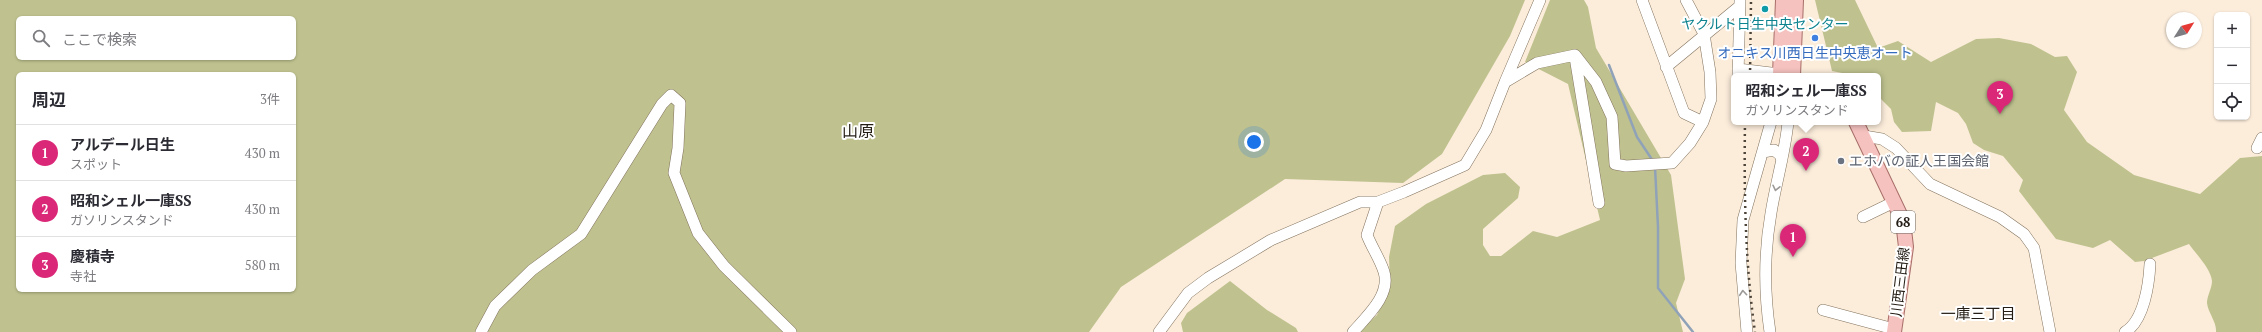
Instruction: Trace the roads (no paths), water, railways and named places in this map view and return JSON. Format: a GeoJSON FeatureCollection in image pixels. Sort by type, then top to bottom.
{"type":"FeatureCollection","features":[{"type":"Feature","properties":{"kind":"main road"},"geometry":{"type":"LineString","coordinates":[[1783,0],[1786,73]]}},
{"type":"Feature","properties":{"kind":"main road"},"geometry":{"type":"LineString","coordinates":[[1786,73],[1796,0]]}},
{"type":"Feature","properties":{"kind":"main road","name":"川西三田線"},"geometry":{"type":"LineString","coordinates":[[1858,125],[1903,221],[1906,247],[1894,330]]}},
{"type":"Feature","properties":{"kind":"street"},"geometry":{"type":"LineString","coordinates":[[1159,332],[1188,294],[1208,278],[1271,240],[1360,202],[1378,202],[1465,165],[1486,130],[1540,0]]}},
{"type":"Feature","properties":{"kind":"street"},"geometry":{"type":"LineString","coordinates":[[1642,0],[1684,113],[1703,122]]}},
{"type":"Feature","properties":{"kind":"street"},"geometry":{"type":"LineString","coordinates":[[1575,54],[1596,82],[1612,117],[1615,164],[1626,166],[1672,163],[1690,143],[1703,122],[1711,99],[1710,72],[1704,34],[1686,0]]}},
{"type":"Feature","properties":{"kind":"street"},"geometry":{"type":"LineString","coordinates":[[1666,66],[1740,3]]}},
{"type":"Feature","properties":{"kind":"street"},"geometry":{"type":"LineString","coordinates":[[1740,3],[1738,72],[1754,73]]}},
{"type":"Feature","properties":{"kind":"street"},"geometry":{"type":"LineString","coordinates":[[1505,82],[1537,63],[1575,54]]}},
{"type":"Feature","properties":{"kind":"street"},"geometry":{"type":"LineString","coordinates":[[1575,54],[1599,203]]}},
{"type":"Feature","properties":{"kind":"street"},"geometry":{"type":"LineString","coordinates":[[481,332],[495,306],[532,270],[581,234],[662,104],[671,95],[680,103],[678,148],[674,173],[698,233],[724,266],[792,332]]}},
{"type":"Feature","properties":{"kind":"street"},"geometry":{"type":"LineString","coordinates":[[1747,332],[1741,270],[1742,232],[1747,202],[1770,125]]}},
{"type":"Feature","properties":{"kind":"street"},"geometry":{"type":"LineString","coordinates":[[1770,332],[1765,284],[1766,252],[1770,213],[1782,160],[1788,125]]}},
{"type":"Feature","properties":{"kind":"street"},"geometry":{"type":"LineString","coordinates":[[1864,136],[1882,139],[1896,148],[1930,184],[2000,217],[2024,234],[2034,248],[2050,332]]}},
{"type":"Feature","properties":{"kind":"street"},"geometry":{"type":"LineString","coordinates":[[1762,152],[1774,150],[1780,155],[1782,160]]}},
{"type":"Feature","properties":{"kind":"street"},"geometry":{"type":"LineString","coordinates":[[1353,332],[1372,310],[1386,286],[1384,272],[1367,236],[1378,202]]}},
{"type":"Feature","properties":{"kind":"street"},"geometry":{"type":"LineString","coordinates":[[1863,217],[1894,202]]}},
{"type":"Feature","properties":{"kind":"street"},"geometry":{"type":"LineString","coordinates":[[2125,332],[2130,329],[2142,307],[2149,282],[2150,264]]}},
{"type":"Feature","properties":{"kind":"street"},"geometry":{"type":"LineString","coordinates":[[1823,310],[1894,330]]}},
{"type":"Feature","properties":{"kind":"waterway"},"geometry":{"type":"LineString","coordinates":[[1609,65],[1637,137],[1653,161]]}},
{"type":"Feature","properties":{"kind":"waterway"},"geometry":{"type":"LineString","coordinates":[[1655,167],[1658,227],[1658,288],[1693,332]]}},
{"type":"Feature","properties":{"kind":"railway"},"geometry":{"type":"LineString","coordinates":[[1750,73],[1751,0]]}},
{"type":"Feature","properties":{"kind":"railway"},"geometry":{"type":"LineString","coordinates":[[1745,125],[1746,227],[1749,280],[1755,332]]}},
{"type":"Feature","properties":{"kind":"place","name":"ヤクルト日生中央センター"},"geometry":{"type":"Point","coordinates":[1765,9]}},
{"type":"Feature","properties":{"kind":"place","name":"オニキス川西日生中央恵オート"},"geometry":{"type":"Point","coordinates":[1815,38]}},
{"type":"Feature","properties":{"kind":"place","name":"慶積寺"},"geometry":{"type":"Point","coordinates":[2000,114]}},
{"type":"Feature","properties":{"kind":"place","name":"エホバの証人王国会館"},"geometry":{"type":"Point","coordinates":[1841,161]}},
{"type":"Feature","properties":{"kind":"place","name":"昭和シェル一庫SS"},"geometry":{"type":"Point","coordinates":[1806,171]}},
{"type":"Feature","properties":{"kind":"place","name":"アルデール日生"},"geometry":{"type":"Point","coordinates":[1793,257]}},
{"type":"Feature","properties":{"kind":"district","name":"山原"},"geometry":{"type":"Point","coordinates":[858,131]}},
{"type":"Feature","properties":{"kind":"district","name":"一庫三丁目"},"geometry":{"type":"Point","coordinates":[1978,314]}}]}
